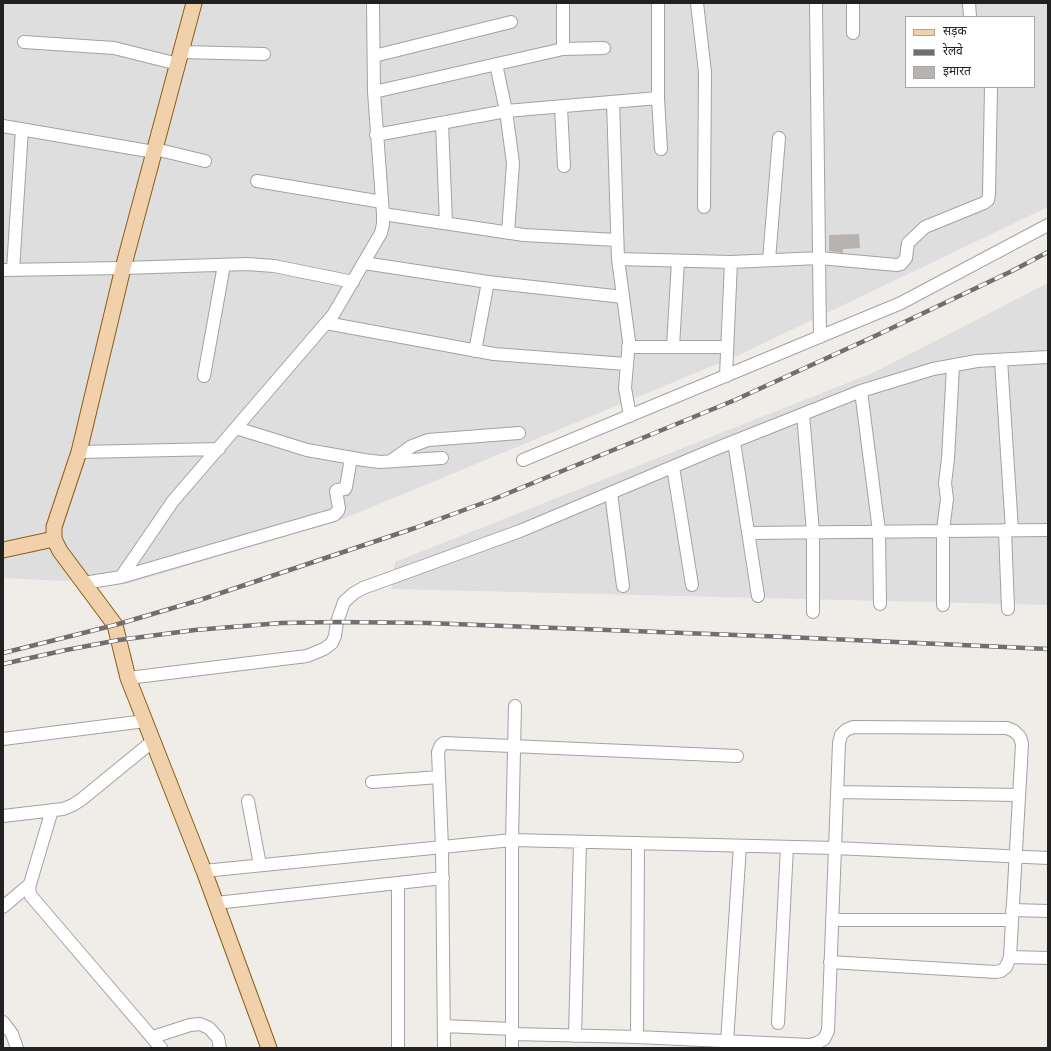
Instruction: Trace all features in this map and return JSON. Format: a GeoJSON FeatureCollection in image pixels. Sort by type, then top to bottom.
{"type":"FeatureCollection","features":[{"type":"Feature","properties":{"kind":"main road"},"geometry":{"type":"LineString","coordinates":[[194,3],[123,268],[79,452],[54,527],[54,539],[60,550],[115,625],[128,678],[204,871],[269,1048]]}},
{"type":"Feature","properties":{"kind":"main road"},"geometry":{"type":"LineString","coordinates":[[10,548],[54,539]]}},
{"type":"Feature","properties":{"kind":"street"},"geometry":{"type":"LineString","coordinates":[[121,577],[168,508],[338,308],[381,233],[383,224],[383,208],[376,135],[373,3]]}},
{"type":"Feature","properties":{"kind":"street"},"geometry":{"type":"LineString","coordinates":[[563,3],[563,49]]}},
{"type":"Feature","properties":{"kind":"street"},"geometry":{"type":"LineString","coordinates":[[697,3],[705,72],[704,207]]}},
{"type":"Feature","properties":{"kind":"street"},"geometry":{"type":"LineString","coordinates":[[816,3],[820,337]]}},
{"type":"Feature","properties":{"kind":"street"},"geometry":{"type":"LineString","coordinates":[[853,3],[853,33]]}},
{"type":"Feature","properties":{"kind":"street"},"geometry":{"type":"LineString","coordinates":[[969,3],[970,16]]}},
{"type":"Feature","properties":{"kind":"street"},"geometry":{"type":"LineString","coordinates":[[658,5],[658,98],[661,149]]}},
{"type":"Feature","properties":{"kind":"street"},"geometry":{"type":"LineString","coordinates":[[374,56],[511,22]]}},
{"type":"Feature","properties":{"kind":"street"},"geometry":{"type":"LineString","coordinates":[[24,42],[114,48],[179,58],[264,54]]}},
{"type":"Feature","properties":{"kind":"street"},"geometry":{"type":"LineString","coordinates":[[374,92],[563,49],[604,48]]}},
{"type":"Feature","properties":{"kind":"street"},"geometry":{"type":"LineString","coordinates":[[496,64],[506,111],[513,163],[508,233]]}},
{"type":"Feature","properties":{"kind":"street"},"geometry":{"type":"LineString","coordinates":[[618,259],[731,262],[819,258],[897,265],[901,264],[906,258],[908,243],[925,227],[988,200],[991,88]]}},
{"type":"Feature","properties":{"kind":"street"},"geometry":{"type":"LineString","coordinates":[[376,135],[506,111],[658,98]]}},
{"type":"Feature","properties":{"kind":"street"},"geometry":{"type":"LineString","coordinates":[[612,102],[618,259],[628,347],[625,395],[630,416]]}},
{"type":"Feature","properties":{"kind":"street"},"geometry":{"type":"LineString","coordinates":[[561,107],[564,166]]}},
{"type":"Feature","properties":{"kind":"street"},"geometry":{"type":"LineString","coordinates":[[442,123],[446,223]]}},
{"type":"Feature","properties":{"kind":"street"},"geometry":{"type":"LineString","coordinates":[[3,126],[155,150],[205,161]]}},
{"type":"Feature","properties":{"kind":"street"},"geometry":{"type":"LineString","coordinates":[[22,130],[8,270],[247,264],[274,266],[353,282]]}},
{"type":"Feature","properties":{"kind":"street"},"geometry":{"type":"LineString","coordinates":[[769,260],[779,138]]}},
{"type":"Feature","properties":{"kind":"street"},"geometry":{"type":"LineString","coordinates":[[257,181],[446,223],[508,233],[546,237],[618,240]]}},
{"type":"Feature","properties":{"kind":"street"},"geometry":{"type":"LineString","coordinates":[[523,460],[901,303],[1048,225]]}},
{"type":"Feature","properties":{"kind":"street"},"geometry":{"type":"LineString","coordinates":[[673,347],[678,261]]}},
{"type":"Feature","properties":{"kind":"street"},"geometry":{"type":"LineString","coordinates":[[726,376],[726,347],[731,262]]}},
{"type":"Feature","properties":{"kind":"street"},"geometry":{"type":"LineString","coordinates":[[364,263],[488,282],[623,297]]}},
{"type":"Feature","properties":{"kind":"street"},"geometry":{"type":"LineString","coordinates":[[204,376],[224,265]]}},
{"type":"Feature","properties":{"kind":"street"},"geometry":{"type":"LineString","coordinates":[[475,351],[488,282]]}},
{"type":"Feature","properties":{"kind":"street"},"geometry":{"type":"LineString","coordinates":[[326,323],[494,354],[626,364]]}},
{"type":"Feature","properties":{"kind":"street"},"geometry":{"type":"LineString","coordinates":[[628,347],[726,347]]}},
{"type":"Feature","properties":{"kind":"street"},"geometry":{"type":"LineString","coordinates":[[128,678],[307,656],[332,644],[337,622],[344,602],[362,588],[520,531],[802,414],[861,392],[933,369],[977,361],[1048,357]]}},
{"type":"Feature","properties":{"kind":"street"},"geometry":{"type":"LineString","coordinates":[[1001,360],[1009,530],[1008,609]]}},
{"type":"Feature","properties":{"kind":"street"},"geometry":{"type":"LineString","coordinates":[[943,605],[943,530],[947,499],[945,483],[948,459],[953,366]]}},
{"type":"Feature","properties":{"kind":"street"},"geometry":{"type":"LineString","coordinates":[[861,392],[878,531],[880,604]]}},
{"type":"Feature","properties":{"kind":"street"},"geometry":{"type":"LineString","coordinates":[[802,414],[813,532],[813,612]]}},
{"type":"Feature","properties":{"kind":"street"},"geometry":{"type":"LineString","coordinates":[[236,428],[306,450],[373,462],[442,458]]}},
{"type":"Feature","properties":{"kind":"street"},"geometry":{"type":"LineString","coordinates":[[391,461],[412,446],[428,440],[518,433]]}},
{"type":"Feature","properties":{"kind":"street"},"geometry":{"type":"LineString","coordinates":[[734,442],[758,596]]}},
{"type":"Feature","properties":{"kind":"street"},"geometry":{"type":"LineString","coordinates":[[79,452],[219,449]]}},
{"type":"Feature","properties":{"kind":"street"},"geometry":{"type":"LineString","coordinates":[[84,583],[121,577],[336,514],[339,508],[336,491],[345,489],[346,487],[351,458]]}},
{"type":"Feature","properties":{"kind":"street"},"geometry":{"type":"LineString","coordinates":[[673,467],[692,585]]}},
{"type":"Feature","properties":{"kind":"street"},"geometry":{"type":"LineString","coordinates":[[611,493],[623,586]]}},
{"type":"Feature","properties":{"kind":"street"},"geometry":{"type":"LineString","coordinates":[[748,533],[1048,530]]}},
{"type":"Feature","properties":{"kind":"street"},"geometry":{"type":"LineString","coordinates":[[3,542],[10,548]]}},
{"type":"Feature","properties":{"kind":"street"},"geometry":{"type":"LineString","coordinates":[[512,1048],[512,840],[515,706]]}},
{"type":"Feature","properties":{"kind":"street"},"geometry":{"type":"LineString","coordinates":[[3,738],[145,721]]}},
{"type":"Feature","properties":{"kind":"street"},"geometry":{"type":"LineString","coordinates":[[444,1026],[575,1036],[638,1037],[810,1045],[817,1043],[824,1039],[828,1031],[830,962],[839,743],[841,735],[846,730],[853,727],[1007,728],[1014,731],[1020,737],[1022,744],[1010,956],[1006,968],[996,972],[830,962]]}},
{"type":"Feature","properties":{"kind":"street"},"geometry":{"type":"LineString","coordinates":[[3,816],[63,809],[73,805],[153,741]]}},
{"type":"Feature","properties":{"kind":"street"},"geometry":{"type":"LineString","coordinates":[[444,1048],[443,878],[438,748],[440,745],[444,743],[737,756]]}},
{"type":"Feature","properties":{"kind":"street"},"geometry":{"type":"LineString","coordinates":[[372,782],[439,777]]}},
{"type":"Feature","properties":{"kind":"street"},"geometry":{"type":"LineString","coordinates":[[837,792],[1019,796]]}},
{"type":"Feature","properties":{"kind":"street"},"geometry":{"type":"LineString","coordinates":[[248,801],[260,865]]}},
{"type":"Feature","properties":{"kind":"street"},"geometry":{"type":"LineString","coordinates":[[52,810],[30,884],[29,890],[31,896],[156,1044],[190,1025],[200,1024],[209,1028],[218,1038],[220,1048]]}},
{"type":"Feature","properties":{"kind":"street"},"geometry":{"type":"LineString","coordinates":[[204,871],[512,840],[835,848],[1048,858]]}},
{"type":"Feature","properties":{"kind":"street"},"geometry":{"type":"LineString","coordinates":[[575,1036],[580,842]]}},
{"type":"Feature","properties":{"kind":"street"},"geometry":{"type":"LineString","coordinates":[[638,843],[638,1037]]}},
{"type":"Feature","properties":{"kind":"street"},"geometry":{"type":"LineString","coordinates":[[727,1042],[740,846]]}},
{"type":"Feature","properties":{"kind":"street"},"geometry":{"type":"LineString","coordinates":[[778,1023],[787,847]]}},
{"type":"Feature","properties":{"kind":"street"},"geometry":{"type":"LineString","coordinates":[[216,903],[443,878]]}},
{"type":"Feature","properties":{"kind":"street"},"geometry":{"type":"LineString","coordinates":[[398,883],[398,1048]]}},
{"type":"Feature","properties":{"kind":"street"},"geometry":{"type":"LineString","coordinates":[[3,908],[30,884]]}},
{"type":"Feature","properties":{"kind":"street"},"geometry":{"type":"LineString","coordinates":[[832,920],[1012,915],[1048,912]]}},
{"type":"Feature","properties":{"kind":"street"},"geometry":{"type":"LineString","coordinates":[[1010,956],[1048,958]]}},
{"type":"Feature","properties":{"kind":"street"},"geometry":{"type":"LineString","coordinates":[[3,1022],[12,1034],[17,1048]]}},
{"type":"Feature","properties":{"kind":"shaded area"},"geometry":{"type":"Polygon","coordinates":[[[3,3],[1048,3],[1048,207],[739,355],[343,519],[127,584],[3,578],[3,3]]]}},
{"type":"Feature","properties":{"kind":"shaded area"},"geometry":{"type":"Polygon","coordinates":[[[1048,283],[1048,605],[392,589],[395,562],[875,372],[1048,283]]]}},
{"type":"Feature","properties":{"kind":"building"},"geometry":{"type":"Polygon","coordinates":[[[859,234],[860,248],[843,249],[843,253],[829,251],[829,235],[859,234]]]}},
{"type":"Feature","properties":{"kind":"railway"},"geometry":{"type":"LineString","coordinates":[[3,653],[115,625],[200,600],[415,528],[494,499],[735,400],[875,336],[1012,271],[1048,252]]}},
{"type":"Feature","properties":{"kind":"railway"},"geometry":{"type":"LineString","coordinates":[[3,664],[119,640],[195,630],[281,623],[337,622],[428,623],[1048,649]]}}]}
